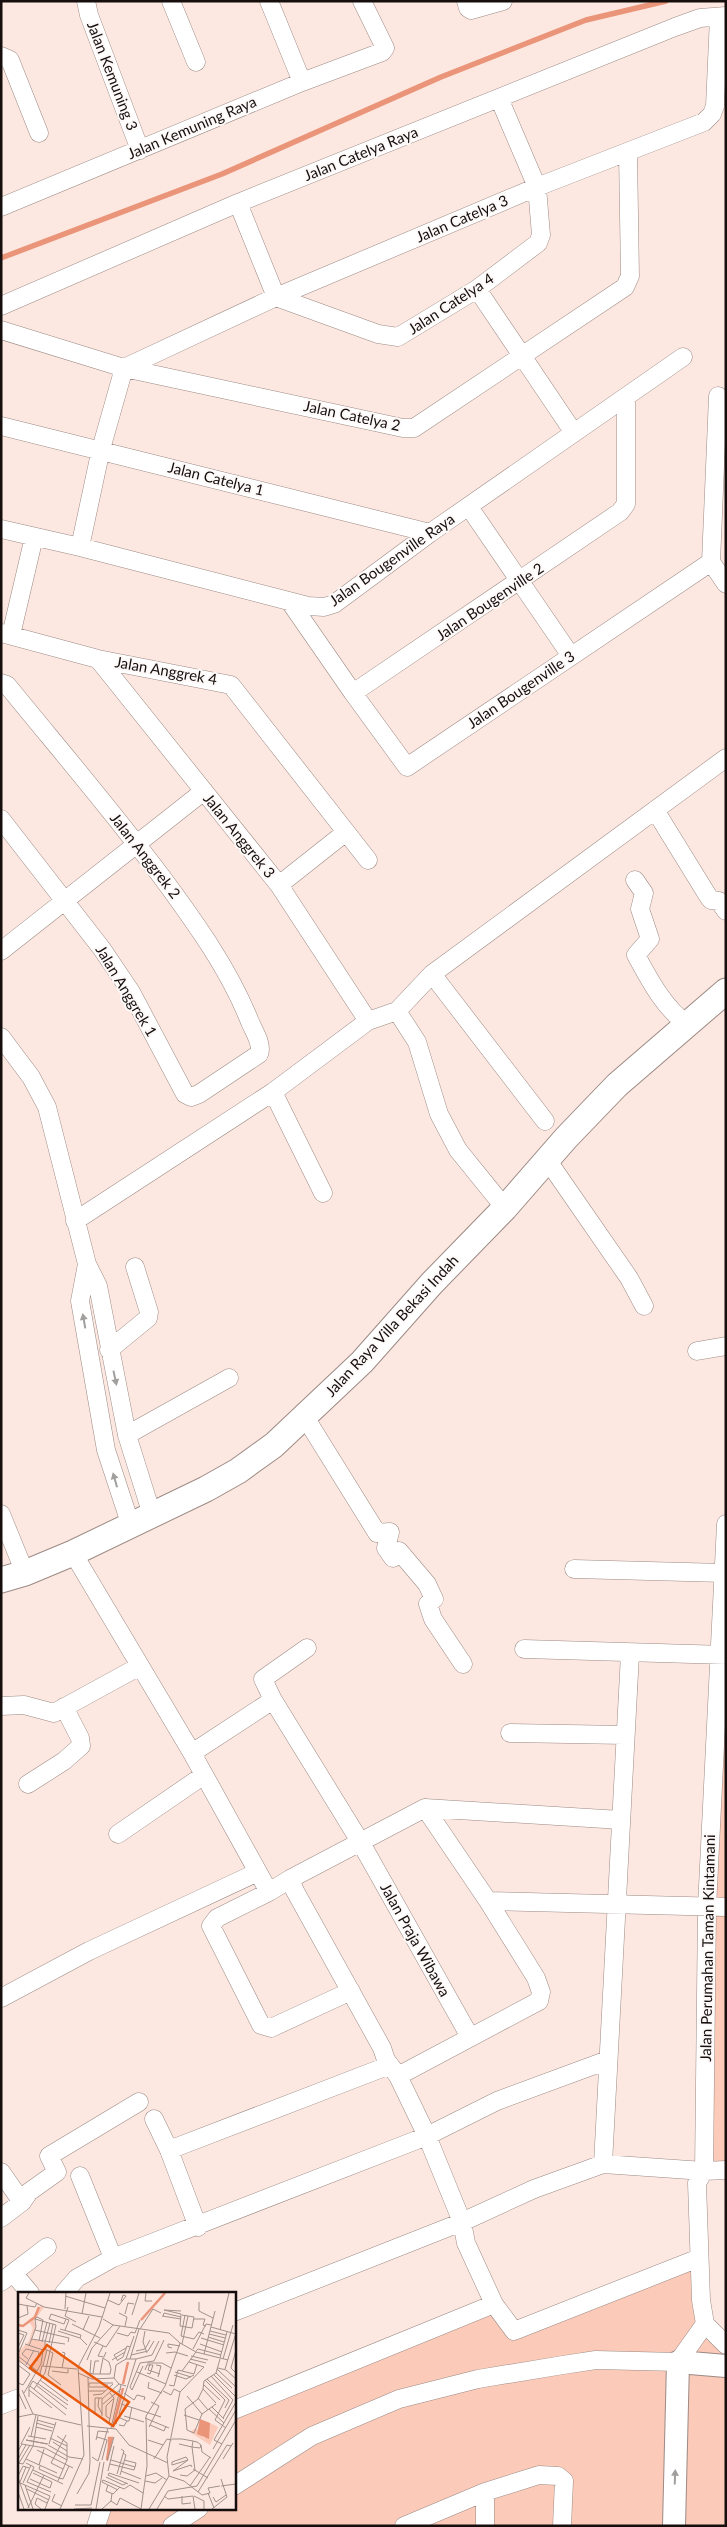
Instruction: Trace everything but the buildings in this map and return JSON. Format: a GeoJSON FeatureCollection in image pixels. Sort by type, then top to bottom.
{"type":"FeatureCollection","features":[{"type":"Feature","properties":{"kind":"main road","name":"Jalan Raya Villa Bekasi Indah"},"geometry":{"type":"LineString","coordinates":[[1,1580],[25,1573],[73,1553],[206,1490],[238,1471],[274,1445],[362,1362],[432,1283],[505,1208],[548,1161],[566,1138],[616,1086],[726,991]]}},
{"type":"Feature","properties":{"kind":"street","name":"Jalan Kemuning 3"},"geometry":{"type":"LineString","coordinates":[[86,1],[89,15],[140,150]]}},
{"type":"Feature","properties":{"kind":"street"},"geometry":{"type":"LineString","coordinates":[[171,1],[196,62]]}},
{"type":"Feature","properties":{"kind":"street"},"geometry":{"type":"LineString","coordinates":[[269,1],[302,82]]}},
{"type":"Feature","properties":{"kind":"street","name":"Jalan Kemuning Raya"},"geometry":{"type":"LineString","coordinates":[[1,207],[302,82],[384,51],[385,48],[362,1]]}},
{"type":"Feature","properties":{"kind":"street"},"geometry":{"type":"LineString","coordinates":[[466,1],[468,8],[471,10],[503,1]]}},
{"type":"Feature","properties":{"kind":"street","name":"Jalan Catelya Raya"},"geometry":{"type":"LineString","coordinates":[[1,306],[238,203],[692,20],[722,17]]}},
{"type":"Feature","properties":{"kind":"street","name":"Jalan Catelya 3"},"geometry":{"type":"LineString","coordinates":[[124,368],[276,297],[537,188],[704,122],[712,114],[715,106],[722,17]]}},
{"type":"Feature","properties":{"kind":"street"},"geometry":{"type":"LineString","coordinates":[[1,56],[10,60],[39,133]]}},
{"type":"Feature","properties":{"kind":"street"},"geometry":{"type":"LineString","coordinates":[[499,98],[537,188]]}},
{"type":"Feature","properties":{"kind":"street","name":"Jalan Catelya 2"},"geometry":{"type":"LineString","coordinates":[[1,330],[124,368],[410,428],[420,426],[520,356],[622,290],[628,283],[630,276],[628,153]]}},
{"type":"Feature","properties":{"kind":"street","name":"Jalan Catelya 4"},"geometry":{"type":"LineString","coordinates":[[276,297],[394,338],[404,334],[477,289],[538,243],[541,236],[537,188]]}},
{"type":"Feature","properties":{"kind":"street"},"geometry":{"type":"LineString","coordinates":[[238,203],[276,297]]}},
{"type":"Feature","properties":{"kind":"street"},"geometry":{"type":"LineString","coordinates":[[477,289],[520,356],[574,433]]}},
{"type":"Feature","properties":{"kind":"street","name":"Jalan Bougenville Raya"},"geometry":{"type":"LineString","coordinates":[[1,529],[80,547],[313,608],[334,604],[430,534],[683,357]]}},
{"type":"Feature","properties":{"kind":"street"},"geometry":{"type":"LineString","coordinates":[[80,547],[101,450],[124,368]]}},
{"type":"Feature","properties":{"kind":"street"},"geometry":{"type":"LineString","coordinates":[[718,396],[711,562],[726,584]]}},
{"type":"Feature","properties":{"kind":"street","name":"Jalan Bougenville 2"},"geometry":{"type":"LineString","coordinates":[[353,693],[520,582],[623,508],[626,504],[626,398]]}},
{"type":"Feature","properties":{"kind":"street","name":"Jalan Catelya 1"},"geometry":{"type":"LineString","coordinates":[[1,426],[430,534]]}},
{"type":"Feature","properties":{"kind":"street"},"geometry":{"type":"LineString","coordinates":[[469,507],[571,656]]}},
{"type":"Feature","properties":{"kind":"street"},"geometry":{"type":"LineString","coordinates":[[6,634],[34,537]]}},
{"type":"Feature","properties":{"kind":"street","name":"Jalan Bougenville 3"},"geometry":{"type":"LineString","coordinates":[[353,693],[411,772],[571,656],[711,562]]}},
{"type":"Feature","properties":{"kind":"street"},"geometry":{"type":"LineString","coordinates":[[290,602],[353,693]]}},
{"type":"Feature","properties":{"kind":"street","name":"Jalan Anggrek 4"},"geometry":{"type":"LineString","coordinates":[[6,634],[98,659],[231,685],[368,860]]}},
{"type":"Feature","properties":{"kind":"street","name":"Jalan Anggrek 3"},"geometry":{"type":"LineString","coordinates":[[98,659],[279,885],[368,1021]]}},
{"type":"Feature","properties":{"kind":"street","name":"Jalan Anggrek 2"},"geometry":{"type":"LineString","coordinates":[[1,683],[7,685],[137,844],[189,914],[222,964],[244,1006],[260,1049]]}},
{"type":"Feature","properties":{"kind":"street"},"geometry":{"type":"LineString","coordinates":[[75,1221],[273,1092],[368,1021],[397,1010],[432,974],[726,758]]}},
{"type":"Feature","properties":{"kind":"street"},"geometry":{"type":"LineString","coordinates":[[1,951],[204,791]]}},
{"type":"Feature","properties":{"kind":"street"},"geometry":{"type":"LineString","coordinates":[[655,810],[711,900],[719,901],[726,911]]}},
{"type":"Feature","properties":{"kind":"street","name":"Jalan Anggrek 1"},"geometry":{"type":"LineString","coordinates":[[1,819],[64,900],[130,992],[187,1096],[193,1097],[200,1094],[258,1054],[260,1049]]}},
{"type":"Feature","properties":{"kind":"street"},"geometry":{"type":"LineString","coordinates":[[279,885],[346,832]]}},
{"type":"Feature","properties":{"kind":"street"},"geometry":{"type":"LineString","coordinates":[[635,880],[644,894],[640,909],[650,939],[636,955],[656,989],[679,1018],[687,1024]]}},
{"type":"Feature","properties":{"kind":"street"},"geometry":{"type":"LineString","coordinates":[[432,974],[545,1120]]}},
{"type":"Feature","properties":{"kind":"street"},"geometry":{"type":"LineString","coordinates":[[397,1010],[417,1042],[439,1114],[458,1150],[505,1208]]}},
{"type":"Feature","properties":{"kind":"street"},"geometry":{"type":"LineString","coordinates":[[1,1037],[31,1077],[47,1107],[87,1264],[98,1286],[142,1520]]}},
{"type":"Feature","properties":{"kind":"street"},"geometry":{"type":"LineString","coordinates":[[273,1092],[323,1193]]}},
{"type":"Feature","properties":{"kind":"street"},"geometry":{"type":"LineString","coordinates":[[548,1161],[629,1278],[644,1306]]}},
{"type":"Feature","properties":{"kind":"street"},"geometry":{"type":"LineString","coordinates":[[87,1264],[80,1301],[106,1450],[142,1520]]}},
{"type":"Feature","properties":{"kind":"street"},"geometry":{"type":"LineString","coordinates":[[109,1350],[148,1318],[148,1312],[134,1267]]}},
{"type":"Feature","properties":{"kind":"street"},"geometry":{"type":"LineString","coordinates":[[697,1351],[726,1346]]}},
{"type":"Feature","properties":{"kind":"street"},"geometry":{"type":"LineString","coordinates":[[127,1435],[229,1378]]}},
{"type":"Feature","properties":{"kind":"street"},"geometry":{"type":"LineString","coordinates":[[305,1417],[377,1533],[390,1532],[386,1548],[393,1558],[399,1551],[427,1584],[434,1599],[428,1604],[433,1620],[463,1664]]}},
{"type":"Feature","properties":{"kind":"street"},"geometry":{"type":"LineString","coordinates":[[1,1514],[25,1573]]}},
{"type":"Feature","properties":{"kind":"street","name":"Jalan Perumahan Taman Kintamani"},"geometry":{"type":"LineString","coordinates":[[705,2324],[699,2258],[697,2183],[704,2171],[707,1907],[723,1656],[726,1524]]}},
{"type":"Feature","properties":{"kind":"street"},"geometry":{"type":"LineString","coordinates":[[73,1553],[192,1753],[269,1892]]}},
{"type":"Feature","properties":{"kind":"street"},"geometry":{"type":"LineString","coordinates":[[574,1569],[724,1573]]}},
{"type":"Feature","properties":{"kind":"street","name":"Jalan Praja Wibawa"},"geometry":{"type":"LineString","coordinates":[[306,1648],[262,1679],[361,1843],[470,2037]]}},
{"type":"Feature","properties":{"kind":"street"},"geometry":{"type":"LineString","coordinates":[[524,1649],[723,1656]]}},
{"type":"Feature","properties":{"kind":"street"},"geometry":{"type":"LineString","coordinates":[[603,2164],[630,1654]]}},
{"type":"Feature","properties":{"kind":"street"},"geometry":{"type":"LineString","coordinates":[[1,1706],[24,1705],[54,1712],[140,1666]]}},
{"type":"Feature","properties":{"kind":"street"},"geometry":{"type":"LineString","coordinates":[[192,1753],[273,1700]]}},
{"type":"Feature","properties":{"kind":"street"},"geometry":{"type":"LineString","coordinates":[[28,1784],[64,1761],[81,1746],[80,1738],[64,1707]]}},
{"type":"Feature","properties":{"kind":"street"},"geometry":{"type":"LineString","coordinates":[[510,1733],[625,1735]]}},
{"type":"Feature","properties":{"kind":"street"},"geometry":{"type":"LineString","coordinates":[[118,1834],[204,1775]]}},
{"type":"Feature","properties":{"kind":"street"},"geometry":{"type":"LineString","coordinates":[[351,1991],[271,2028],[261,2025],[211,1926],[217,1918],[425,1808],[621,1820]]}},
{"type":"Feature","properties":{"kind":"street"},"geometry":{"type":"LineString","coordinates":[[169,2150],[394,2070],[470,2037],[539,2001],[542,1992],[536,1978],[488,1901],[425,1808]]}},
{"type":"Feature","properties":{"kind":"street"},"geometry":{"type":"LineString","coordinates":[[1,1998],[89,1951],[258,1872]]}},
{"type":"Feature","properties":{"kind":"street"},"geometry":{"type":"LineString","coordinates":[[290,1879],[294,1891],[394,2070],[427,2136],[462,2222],[466,2243],[494,2304],[514,2331],[699,2258]]}},
{"type":"Feature","properties":{"kind":"street"},"geometry":{"type":"LineString","coordinates":[[488,1901],[726,1907]]}},
{"type":"Feature","properties":{"kind":"street"},"geometry":{"type":"LineString","coordinates":[[65,2292],[77,2278],[112,2258],[198,2227],[427,2136],[497,2101],[608,2060]]}},
{"type":"Feature","properties":{"kind":"street"},"geometry":{"type":"LineString","coordinates":[[1,2218],[22,2202],[28,2192],[57,2172],[49,2156],[139,2102]]}},
{"type":"Feature","properties":{"kind":"street"},"geometry":{"type":"LineString","coordinates":[[154,2119],[169,2150],[198,2227]]}},
{"type":"Feature","properties":{"kind":"street"},"geometry":{"type":"LineString","coordinates":[[235,2312],[462,2222],[534,2189],[603,2164],[704,2171],[726,2170]]}},
{"type":"Feature","properties":{"kind":"street"},"geometry":{"type":"LineString","coordinates":[[1,2172],[22,2202]]}},
{"type":"Feature","properties":{"kind":"street"},"geometry":{"type":"LineString","coordinates":[[80,2176],[112,2258]]}},
{"type":"Feature","properties":{"kind":"street"},"geometry":{"type":"LineString","coordinates":[[29,2292],[7,2277],[47,2248]]}},
{"type":"Feature","properties":{"kind":"street"},"geometry":{"type":"LineString","coordinates":[[235,2410],[494,2304]]}},
{"type":"Feature","properties":{"kind":"street"},"geometry":{"type":"LineString","coordinates":[[674,2526],[678,2362],[705,2324],[726,2345]]}},
{"type":"Feature","properties":{"kind":"street"},"geometry":{"type":"LineString","coordinates":[[235,2485],[312,2436],[400,2400],[478,2379],[587,2362],[678,2362],[726,2366]]}},
{"type":"Feature","properties":{"kind":"street"},"geometry":{"type":"LineString","coordinates":[[1,2405],[18,2398]]}},
{"type":"Feature","properties":{"kind":"street"},"geometry":{"type":"LineString","coordinates":[[404,2526],[426,2521],[485,2492],[539,2475],[558,2476],[564,2481],[562,2526]]}},
{"type":"Feature","properties":{"kind":"street"},"geometry":{"type":"LineString","coordinates":[[485,2492],[485,2526]]}},
{"type":"Feature","properties":{"kind":"street"},"geometry":{"type":"LineString","coordinates":[[96,2526],[101,2510]]}},
{"type":"Feature","properties":{"kind":"street"},"geometry":{"type":"LineString","coordinates":[[172,2526],[196,2510]]}},
{"type":"Feature","properties":{"kind":"shaded area"},"geometry":{"type":"Polygon","coordinates":[[[726,1524],[726,2170],[704,2171],[726,1524]]]}},
{"type":"Feature","properties":{"kind":"shaded area"},"geometry":{"type":"Polygon","coordinates":[[[699,2258],[701,2300],[726,2345],[726,2526],[96,2526],[101,2510],[235,2510],[235,2410],[494,2304],[514,2331],[699,2258]]]}},
{"type":"Feature","properties":{"kind":"waterway"},"geometry":{"type":"LineString","coordinates":[[1,258],[222,174],[441,77],[586,20],[666,1]]}}]}
